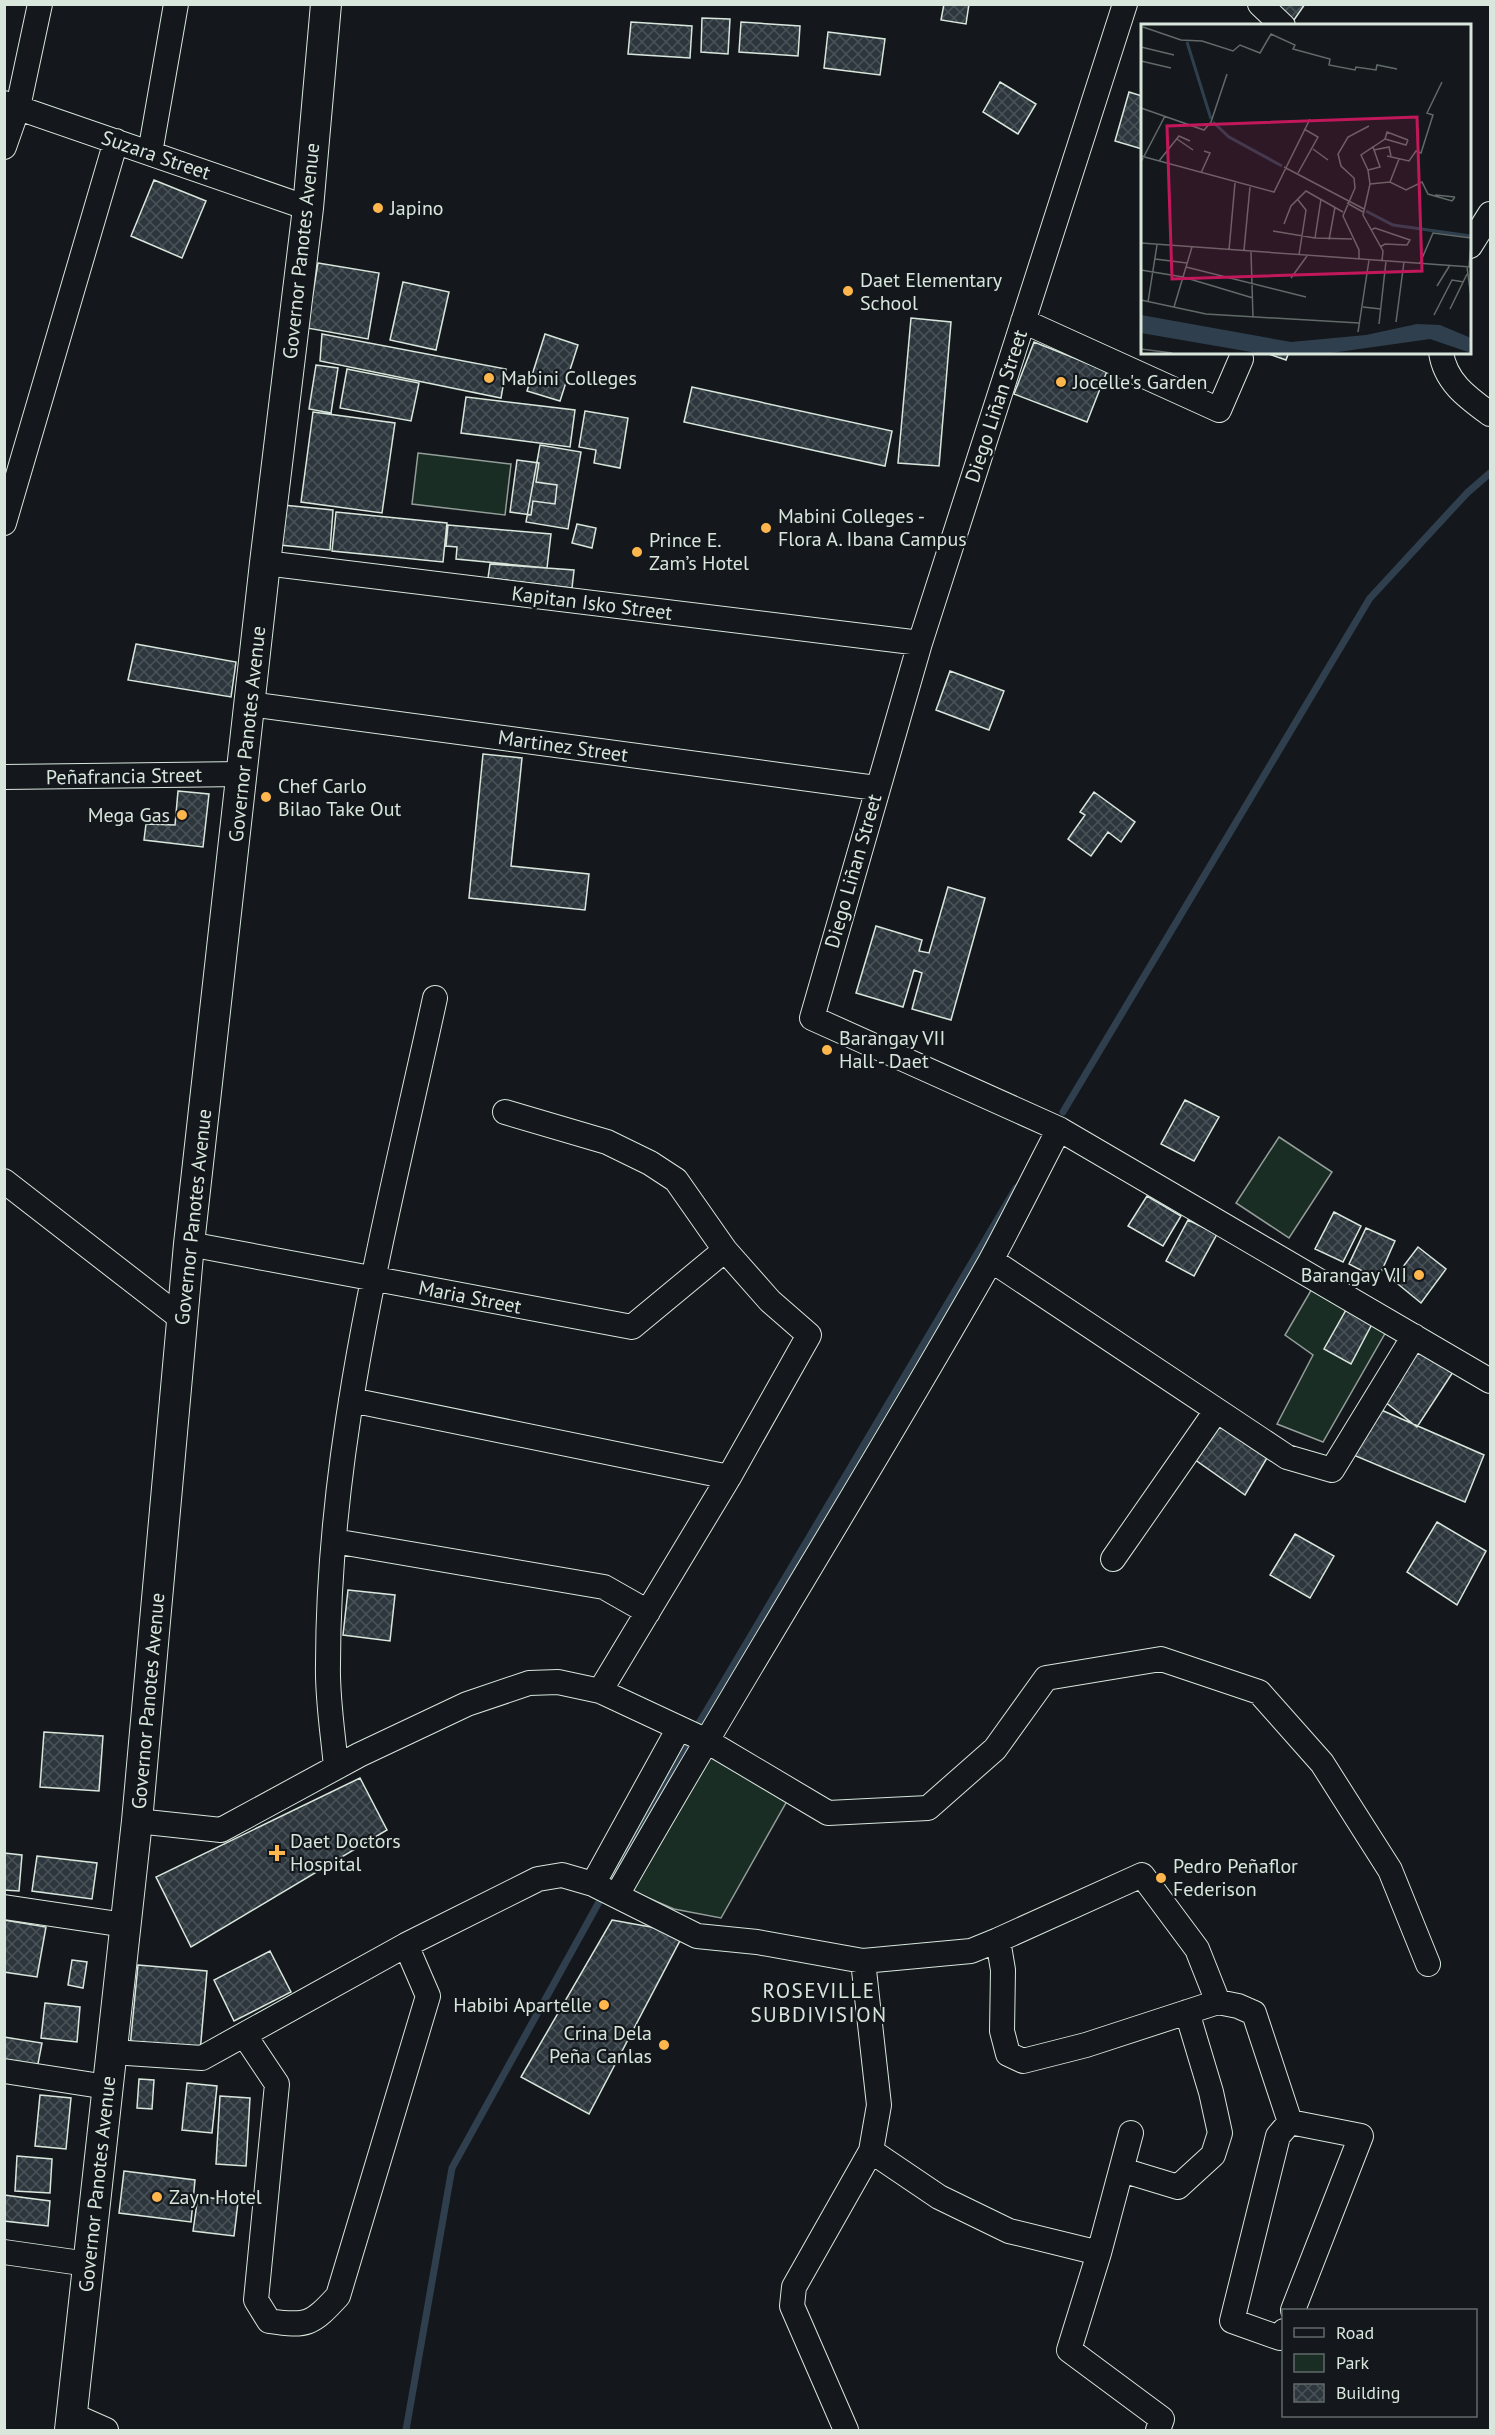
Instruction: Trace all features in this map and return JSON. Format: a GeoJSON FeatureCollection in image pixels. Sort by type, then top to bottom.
{"type":"FeatureCollection","features":[{"type":"Feature","properties":{"kind":"main road","name":"Governor Panotes Avenue"},"geometry":{"type":"LineString","coordinates":[[71,2423],[137,1821],[189,1244],[265,563],[308,208],[326,4]]}},
{"type":"Feature","properties":{"kind":"street"},"geometry":{"type":"LineString","coordinates":[[4,147],[11,105],[40,4]]}},
{"type":"Feature","properties":{"kind":"street"},"geometry":{"type":"LineString","coordinates":[[150,153],[176,4]]}},
{"type":"Feature","properties":{"kind":"street","name":"Diego Liñan Street"},"geometry":{"type":"LineString","coordinates":[[1059,1129],[812,1018],[876,788],[920,643],[1125,4]]}},
{"type":"Feature","properties":{"kind":"street"},"geometry":{"type":"LineString","coordinates":[[1260,4],[1281,24]]}},
{"type":"Feature","properties":{"kind":"street","name":"Suzara Street"},"geometry":{"type":"LineString","coordinates":[[11,105],[308,208]]}},
{"type":"Feature","properties":{"kind":"street"},"geometry":{"type":"LineString","coordinates":[[4,523],[116,141]]}},
{"type":"Feature","properties":{"kind":"street"},"geometry":{"type":"LineString","coordinates":[[1471,244],[1491,214]]}},
{"type":"Feature","properties":{"kind":"street"},"geometry":{"type":"LineString","coordinates":[[1023,321],[1219,410],[1241,359]]}},
{"type":"Feature","properties":{"kind":"street"},"geometry":{"type":"LineString","coordinates":[[1441,354],[1442,364],[1461,393],[1491,414]]}},
{"type":"Feature","properties":{"kind":"street","name":"Kapitan Isko Street"},"geometry":{"type":"LineString","coordinates":[[265,563],[920,643]]}},
{"type":"Feature","properties":{"kind":"street","name":"Martinez Street"},"geometry":{"type":"LineString","coordinates":[[250,704],[876,788]]}},
{"type":"Feature","properties":{"kind":"street","name":"Peñafrancia Street"},"geometry":{"type":"LineString","coordinates":[[4,777],[243,774]]}},
{"type":"Feature","properties":{"kind":"street"},"geometry":{"type":"LineString","coordinates":[[336,1767],[327,1666],[334,1541],[351,1400],[373,1279],[435,999]]}},
{"type":"Feature","properties":{"kind":"street"},"geometry":{"type":"LineString","coordinates":[[505,1112],[607,1142],[650,1163],[676,1180],[725,1250],[770,1301],[809,1335],[729,1476],[600,1691]]}},
{"type":"Feature","properties":{"kind":"street"},"geometry":{"type":"LineString","coordinates":[[617,1894],[705,1740],[807,1573],[991,1260],[1059,1129],[1491,1381]]}},
{"type":"Feature","properties":{"kind":"street"},"geometry":{"type":"LineString","coordinates":[[4,1180],[182,1319]]}},
{"type":"Feature","properties":{"kind":"street","name":"Maria Street"},"geometry":{"type":"LineString","coordinates":[[189,1244],[632,1327],[725,1250]]}},
{"type":"Feature","properties":{"kind":"street"},"geometry":{"type":"LineString","coordinates":[[991,1260],[1287,1457],[1332,1470],[1414,1336]]}},
{"type":"Feature","properties":{"kind":"street"},"geometry":{"type":"LineString","coordinates":[[351,1400],[729,1476]]}},
{"type":"Feature","properties":{"kind":"street"},"geometry":{"type":"LineString","coordinates":[[1113,1559],[1216,1411]]}},
{"type":"Feature","properties":{"kind":"street"},"geometry":{"type":"LineString","coordinates":[[334,1541],[604,1587],[648,1612]]}},
{"type":"Feature","properties":{"kind":"street"},"geometry":{"type":"LineString","coordinates":[[137,1821],[221,1830],[336,1767],[439,1717],[501,1691],[529,1683],[558,1682],[600,1691],[705,1740],[828,1813],[928,1808],[995,1749],[1046,1678],[1161,1659],[1259,1692],[1322,1763],[1390,1869],[1428,1964]]}},
{"type":"Feature","properties":{"kind":"street"},"geometry":{"type":"LineString","coordinates":[[592,1884],[679,1728]]}},
{"type":"Feature","properties":{"kind":"street"},"geometry":{"type":"LineString","coordinates":[[112,2052],[202,2058],[406,1945],[538,1879],[562,1875],[617,1894],[697,1935],[757,1942],[863,1961],[971,1951],[1142,1875],[1197,1949],[1218,2002]]}},
{"type":"Feature","properties":{"kind":"street"},"geometry":{"type":"LineString","coordinates":[[4,1907],[125,1925]]}},
{"type":"Feature","properties":{"kind":"street"},"geometry":{"type":"LineString","coordinates":[[998,1940],[1003,1970],[1002,2031],[1008,2054],[1023,2061],[1086,2044],[1218,2002],[1238,2006],[1254,2013],[1290,2122]]}},
{"type":"Feature","properties":{"kind":"street"},"geometry":{"type":"LineString","coordinates":[[245,2036],[277,2084],[256,2300],[269,2321],[298,2325],[319,2316],[339,2296],[428,1996],[406,1945]]}},
{"type":"Feature","properties":{"kind":"street"},"geometry":{"type":"LineString","coordinates":[[846,2430],[792,2306],[794,2287],[871,2151],[879,2105],[863,1961]]}},
{"type":"Feature","properties":{"kind":"street"},"geometry":{"type":"LineString","coordinates":[[1122,2170],[1178,2187],[1213,2155],[1220,2133],[1211,2092],[1187,2012]]}},
{"type":"Feature","properties":{"kind":"street"},"geometry":{"type":"LineString","coordinates":[[4,2071],[107,2087]]}},
{"type":"Feature","properties":{"kind":"street"},"geometry":{"type":"LineString","coordinates":[[1290,2122],[1361,2136],[1293,2309]]}},
{"type":"Feature","properties":{"kind":"street"},"geometry":{"type":"LineString","coordinates":[[1282,2334],[1280,2338],[1232,2321],[1278,2136],[1290,2122]]}},
{"type":"Feature","properties":{"kind":"street"},"geometry":{"type":"LineString","coordinates":[[1131,2133],[1099,2253],[1069,2350],[1162,2419],[1158,2430]]}},
{"type":"Feature","properties":{"kind":"street"},"geometry":{"type":"LineString","coordinates":[[871,2151],[939,2197],[1009,2231],[1099,2253]]}},
{"type":"Feature","properties":{"kind":"street"},"geometry":{"type":"LineString","coordinates":[[4,2252],[88,2264]]}},
{"type":"Feature","properties":{"kind":"street"},"geometry":{"type":"LineString","coordinates":[[71,2423],[106,2430]]}},
{"type":"Feature","properties":{"kind":"green space"},"geometry":{"type":"Polygon","coordinates":[[[418,453],[511,464],[505,515],[412,504],[418,453]]]}},
{"type":"Feature","properties":{"kind":"green space"},"geometry":{"type":"Polygon","coordinates":[[[1279,1137],[1332,1172],[1289,1238],[1236,1203],[1279,1137]]]}},
{"type":"Feature","properties":{"kind":"green space"},"geometry":{"type":"Polygon","coordinates":[[[1313,1287],[1387,1330],[1323,1442],[1277,1424],[1313,1355],[1285,1335],[1313,1287]]]}},
{"type":"Feature","properties":{"kind":"green space"},"geometry":{"type":"Polygon","coordinates":[[[707,1755],[787,1801],[721,1918],[674,1909],[632,1891],[707,1755]]]}},
{"type":"Feature","properties":{"kind":"building"},"geometry":{"type":"Polygon","coordinates":[[[944,4],[969,4],[966,24],[941,20],[944,4]]]}},
{"type":"Feature","properties":{"kind":"building"},"geometry":{"type":"Polygon","coordinates":[[[1279,4],[1305,4],[1294,20],[1277,8],[1279,4]]]}},
{"type":"Feature","properties":{"kind":"building"},"geometry":{"type":"Polygon","coordinates":[[[702,18],[730,19],[728,54],[701,52],[702,18]]]}},
{"type":"Feature","properties":{"kind":"building"},"geometry":{"type":"Polygon","coordinates":[[[631,22],[692,26],[690,58],[628,54],[631,22]]]}},
{"type":"Feature","properties":{"kind":"building"},"geometry":{"type":"Polygon","coordinates":[[[741,22],[800,26],[798,56],[739,52],[741,22]]]}},
{"type":"Feature","properties":{"kind":"building"},"geometry":{"type":"Polygon","coordinates":[[[828,32],[885,39],[880,75],[824,68],[828,32]]]}},
{"type":"Feature","properties":{"kind":"building"},"geometry":{"type":"Polygon","coordinates":[[[1000,82],[1036,104],[1018,134],[983,112],[1000,82]]]}},
{"type":"Feature","properties":{"kind":"building"},"geometry":{"type":"Polygon","coordinates":[[[1129,92],[1141,96],[1141,149],[1115,141],[1129,92]]]}},
{"type":"Feature","properties":{"kind":"building"},"geometry":{"type":"Polygon","coordinates":[[[154,180],[206,201],[182,258],[131,236],[154,180]]]}},
{"type":"Feature","properties":{"kind":"building"},"geometry":{"type":"Polygon","coordinates":[[[318,263],[379,273],[368,339],[307,328],[318,263]]]}},
{"type":"Feature","properties":{"kind":"building"},"geometry":{"type":"Polygon","coordinates":[[[403,282],[449,292],[436,350],[390,340],[403,282]]]}},
{"type":"Feature","properties":{"kind":"building"},"geometry":{"type":"Polygon","coordinates":[[[911,318],[951,322],[939,466],[898,463],[911,318]]]}},
{"type":"Feature","properties":{"kind":"building"},"geometry":{"type":"Polygon","coordinates":[[[322,334],[506,369],[501,398],[320,361],[322,334]]]}},
{"type":"Feature","properties":{"kind":"building"},"geometry":{"type":"Polygon","coordinates":[[[545,334],[578,345],[560,401],[527,391],[545,334]]]}},
{"type":"Feature","properties":{"kind":"building","name":"Jocelle's Garden"},"geometry":{"type":"Polygon","coordinates":[[[1034,342],[1107,371],[1087,422],[1014,394],[1034,342]]]}},
{"type":"Feature","properties":{"kind":"building"},"geometry":{"type":"Polygon","coordinates":[[[1269,354],[1288,354],[1286,360],[1269,354]]]}},
{"type":"Feature","properties":{"kind":"building"},"geometry":{"type":"Polygon","coordinates":[[[316,365],[338,368],[331,413],[309,409],[316,365]]]}},
{"type":"Feature","properties":{"kind":"building"},"geometry":{"type":"Polygon","coordinates":[[[347,369],[419,383],[411,421],[340,408],[347,369]]]}},
{"type":"Feature","properties":{"kind":"building"},"geometry":{"type":"Polygon","coordinates":[[[692,387],[892,431],[885,466],[684,422],[692,387]]]}},
{"type":"Feature","properties":{"kind":"building"},"geometry":{"type":"Polygon","coordinates":[[[466,397],[575,410],[570,447],[461,433],[466,397]]]}},
{"type":"Feature","properties":{"kind":"building"},"geometry":{"type":"Polygon","coordinates":[[[585,411],[628,418],[620,468],[594,463],[596,450],[579,447],[585,411]]]}},
{"type":"Feature","properties":{"kind":"building"},"geometry":{"type":"Polygon","coordinates":[[[313,412],[395,423],[382,513],[301,502],[313,412]]]}},
{"type":"Feature","properties":{"kind":"building"},"geometry":{"type":"Polygon","coordinates":[[[540,445],[581,452],[568,529],[526,522],[540,445]]]}},
{"type":"Feature","properties":{"kind":"building"},"geometry":{"type":"Polygon","coordinates":[[[517,460],[539,463],[536,482],[557,485],[555,504],[533,501],[531,515],[510,512],[517,460]]]}},
{"type":"Feature","properties":{"kind":"building"},"geometry":{"type":"Polygon","coordinates":[[[283,505],[333,510],[330,550],[280,545],[283,505]]]}},
{"type":"Feature","properties":{"kind":"building"},"geometry":{"type":"Polygon","coordinates":[[[336,512],[447,523],[443,562],[332,551],[336,512]]]}},
{"type":"Feature","properties":{"kind":"building"},"geometry":{"type":"Polygon","coordinates":[[[577,524],[596,528],[592,548],[572,543],[577,524]]]}},
{"type":"Feature","properties":{"kind":"building"},"geometry":{"type":"Polygon","coordinates":[[[448,525],[551,534],[547,568],[456,559],[457,547],[446,546],[448,525]]]}},
{"type":"Feature","properties":{"kind":"building"},"geometry":{"type":"Polygon","coordinates":[[[490,564],[574,570],[572,588],[488,578],[490,564]]]}},
{"type":"Feature","properties":{"kind":"building"},"geometry":{"type":"Polygon","coordinates":[[[136,644],[236,662],[231,697],[128,680],[136,644]]]}},
{"type":"Feature","properties":{"kind":"building"},"geometry":{"type":"Polygon","coordinates":[[[950,671],[1004,691],[989,730],[936,710],[950,671]]]}},
{"type":"Feature","properties":{"kind":"building"},"geometry":{"type":"Polygon","coordinates":[[[483,754],[522,758],[511,866],[589,874],[585,910],[469,898],[483,754]]]}},
{"type":"Feature","properties":{"kind":"building"},"geometry":{"type":"Polygon","coordinates":[[[178,791],[209,794],[203,847],[144,840],[146,824],[175,825],[178,791]]]}},
{"type":"Feature","properties":{"kind":"building"},"geometry":{"type":"Polygon","coordinates":[[[1094,792],[1135,822],[1121,842],[1108,832],[1091,856],[1068,839],[1085,815],[1080,812],[1094,792]]]}},
{"type":"Feature","properties":{"kind":"building"},"geometry":{"type":"Polygon","coordinates":[[[948,887],[985,898],[951,1020],[912,1009],[922,973],[914,970],[903,1007],[856,993],[876,926],[922,940],[919,951],[929,953],[948,887]]]}},
{"type":"Feature","properties":{"kind":"building"},"geometry":{"type":"Polygon","coordinates":[[[1185,1100],[1219,1117],[1194,1161],[1161,1144],[1185,1100]]]}},
{"type":"Feature","properties":{"kind":"building"},"geometry":{"type":"Polygon","coordinates":[[[1147,1196],[1181,1216],[1163,1246],[1128,1226],[1147,1196]]]}},
{"type":"Feature","properties":{"kind":"building"},"geometry":{"type":"Polygon","coordinates":[[[1334,1212],[1361,1226],[1343,1262],[1315,1249],[1334,1212]]]}},
{"type":"Feature","properties":{"kind":"building"},"geometry":{"type":"Polygon","coordinates":[[[1188,1220],[1217,1234],[1194,1276],[1166,1261],[1188,1220]]]}},
{"type":"Feature","properties":{"kind":"building"},"geometry":{"type":"Polygon","coordinates":[[[1366,1228],[1395,1241],[1378,1279],[1349,1264],[1366,1228]]]}},
{"type":"Feature","properties":{"kind":"building","name":"Barangay VII"},"geometry":{"type":"Polygon","coordinates":[[[1418,1247],[1446,1269],[1421,1303],[1393,1280],[1418,1247]]]}},
{"type":"Feature","properties":{"kind":"building"},"geometry":{"type":"Polygon","coordinates":[[[1346,1310],[1372,1324],[1351,1364],[1324,1349],[1346,1310]]]}},
{"type":"Feature","properties":{"kind":"building"},"geometry":{"type":"Polygon","coordinates":[[[1417,1352],[1453,1372],[1417,1427],[1384,1401],[1417,1352]]]}},
{"type":"Feature","properties":{"kind":"building"},"geometry":{"type":"Polygon","coordinates":[[[1379,1409],[1484,1455],[1465,1502],[1351,1454],[1379,1409]]]}},
{"type":"Feature","properties":{"kind":"building"},"geometry":{"type":"Polygon","coordinates":[[[1216,1424],[1267,1458],[1245,1495],[1194,1459],[1216,1424]]]}},
{"type":"Feature","properties":{"kind":"building"},"geometry":{"type":"Polygon","coordinates":[[[1437,1522],[1486,1551],[1457,1605],[1407,1572],[1437,1522]]]}},
{"type":"Feature","properties":{"kind":"building"},"geometry":{"type":"Polygon","coordinates":[[[1295,1534],[1334,1556],[1310,1598],[1270,1575],[1295,1534]]]}},
{"type":"Feature","properties":{"kind":"building"},"geometry":{"type":"Polygon","coordinates":[[[348,1590],[395,1595],[390,1641],[343,1635],[348,1590]]]}},
{"type":"Feature","properties":{"kind":"building"},"geometry":{"type":"Polygon","coordinates":[[[44,1732],[103,1736],[99,1791],[40,1787],[44,1732]]]}},
{"type":"Feature","properties":{"kind":"building","name":"Daet Doctors Hospital"},"geometry":{"type":"Polygon","coordinates":[[[360,1778],[387,1830],[191,1947],[156,1877],[360,1778]]]}},
{"type":"Feature","properties":{"kind":"building"},"geometry":{"type":"Polygon","coordinates":[[[4,1853],[22,1855],[19,1891],[4,1890],[4,1853]]]}},
{"type":"Feature","properties":{"kind":"building"},"geometry":{"type":"Polygon","coordinates":[[[37,1856],[97,1863],[92,1899],[32,1891],[37,1856]]]}},
{"type":"Feature","properties":{"kind":"building"},"geometry":{"type":"Polygon","coordinates":[[[4,1920],[46,1927],[37,1977],[4,1972],[4,1920]]]}},
{"type":"Feature","properties":{"kind":"building","name":"Habibi Apartelle"},"geometry":{"type":"Polygon","coordinates":[[[612,1920],[684,1933],[589,2114],[521,2077],[612,1920]]]}},
{"type":"Feature","properties":{"kind":"building"},"geometry":{"type":"Polygon","coordinates":[[[270,1951],[291,1992],[234,2021],[214,1980],[270,1951]]]}},
{"type":"Feature","properties":{"kind":"building"},"geometry":{"type":"Polygon","coordinates":[[[72,1960],[87,1962],[83,1988],[68,1985],[72,1960]]]}},
{"type":"Feature","properties":{"kind":"building"},"geometry":{"type":"Polygon","coordinates":[[[138,1965],[207,1971],[200,2053],[130,2047],[138,1965]]]}},
{"type":"Feature","properties":{"kind":"building"},"geometry":{"type":"Polygon","coordinates":[[[45,2003],[80,2007],[77,2042],[41,2038],[45,2003]]]}},
{"type":"Feature","properties":{"kind":"building"},"geometry":{"type":"Polygon","coordinates":[[[4,2037],[42,2043],[37,2069],[4,2063],[4,2037]]]}},
{"type":"Feature","properties":{"kind":"building"},"geometry":{"type":"Polygon","coordinates":[[[139,2079],[154,2080],[152,2109],[137,2108],[139,2079]]]}},
{"type":"Feature","properties":{"kind":"building"},"geometry":{"type":"Polygon","coordinates":[[[187,2083],[217,2086],[212,2133],[182,2130],[187,2083]]]}},
{"type":"Feature","properties":{"kind":"building"},"geometry":{"type":"Polygon","coordinates":[[[40,2095],[71,2098],[66,2149],[35,2146],[40,2095]]]}},
{"type":"Feature","properties":{"kind":"building"},"geometry":{"type":"Polygon","coordinates":[[[220,2096],[250,2098],[246,2166],[216,2164],[220,2096]]]}},
{"type":"Feature","properties":{"kind":"building"},"geometry":{"type":"Polygon","coordinates":[[[17,2156],[52,2159],[50,2193],[15,2191],[17,2156]]]}},
{"type":"Feature","properties":{"kind":"building","name":"Zayn Hotel"},"geometry":{"type":"Polygon","coordinates":[[[124,2171],[195,2180],[191,2222],[119,2213],[124,2171]]]}},
{"type":"Feature","properties":{"kind":"building"},"geometry":{"type":"Polygon","coordinates":[[[4,2195],[50,2201],[48,2226],[4,2221],[4,2195]]]}},
{"type":"Feature","properties":{"kind":"building"},"geometry":{"type":"Polygon","coordinates":[[[198,2196],[238,2202],[234,2236],[193,2231],[198,2196]]]}},
{"type":"Feature","properties":{"kind":"waterway"},"geometry":{"type":"LineString","coordinates":[[1063,1112],[1370,598],[1467,493],[1490,473]]}},
{"type":"Feature","properties":{"kind":"waterway"},"geometry":{"type":"LineString","coordinates":[[695,1730],[1016,1188]]}},
{"type":"Feature","properties":{"kind":"waterway"},"geometry":{"type":"LineString","coordinates":[[609,1885],[685,1747]]}},
{"type":"Feature","properties":{"kind":"waterway"},"geometry":{"type":"LineString","coordinates":[[406,2430],[452,2168],[599,1902]]}},
{"type":"Feature","properties":{"kind":"place","name":"Japino"},"geometry":{"type":"Point","coordinates":[378,208]}},
{"type":"Feature","properties":{"kind":"place","name":"Daet Elementary School"},"geometry":{"type":"Point","coordinates":[848,291]}},
{"type":"Feature","properties":{"kind":"place","name":"Mabini Colleges"},"geometry":{"type":"Point","coordinates":[489,378]}},
{"type":"Feature","properties":{"kind":"place","name":"Jocelle's Garden"},"geometry":{"type":"Point","coordinates":[1061,382]}},
{"type":"Feature","properties":{"kind":"place","name":"Mabini Colleges - Flora A. Ibana Campus"},"geometry":{"type":"Point","coordinates":[766,528]}},
{"type":"Feature","properties":{"kind":"place","name":"Prince E. Zam’s Hotel"},"geometry":{"type":"Point","coordinates":[637,552]}},
{"type":"Feature","properties":{"kind":"place","name":"Chef Carlo Bilao Take Out"},"geometry":{"type":"Point","coordinates":[266,797]}},
{"type":"Feature","properties":{"kind":"place","name":"Mega Gas"},"geometry":{"type":"Point","coordinates":[182,815]}},
{"type":"Feature","properties":{"kind":"place","name":"Barangay VII Hall - Daet"},"geometry":{"type":"Point","coordinates":[827,1050]}},
{"type":"Feature","properties":{"kind":"place","name":"Barangay VII"},"geometry":{"type":"Point","coordinates":[1419,1275]}},
{"type":"Feature","properties":{"kind":"place","name":"Daet Doctors Hospital"},"geometry":{"type":"Point","coordinates":[277,1853]}},
{"type":"Feature","properties":{"kind":"place","name":"Pedro Peñaflor Federison"},"geometry":{"type":"Point","coordinates":[1161,1878]}},
{"type":"Feature","properties":{"kind":"place","name":"Habibi Apartelle"},"geometry":{"type":"Point","coordinates":[604,2005]}},
{"type":"Feature","properties":{"kind":"place","name":"Crina Dela Peña Canlas"},"geometry":{"type":"Point","coordinates":[664,2045]}},
{"type":"Feature","properties":{"kind":"place","name":"Zayn Hotel"},"geometry":{"type":"Point","coordinates":[157,2197]}},
{"type":"Feature","properties":{"kind":"district","name":"ROSEVILLE SUBDIVISION"},"geometry":{"type":"Point","coordinates":[819,2002]}}]}
